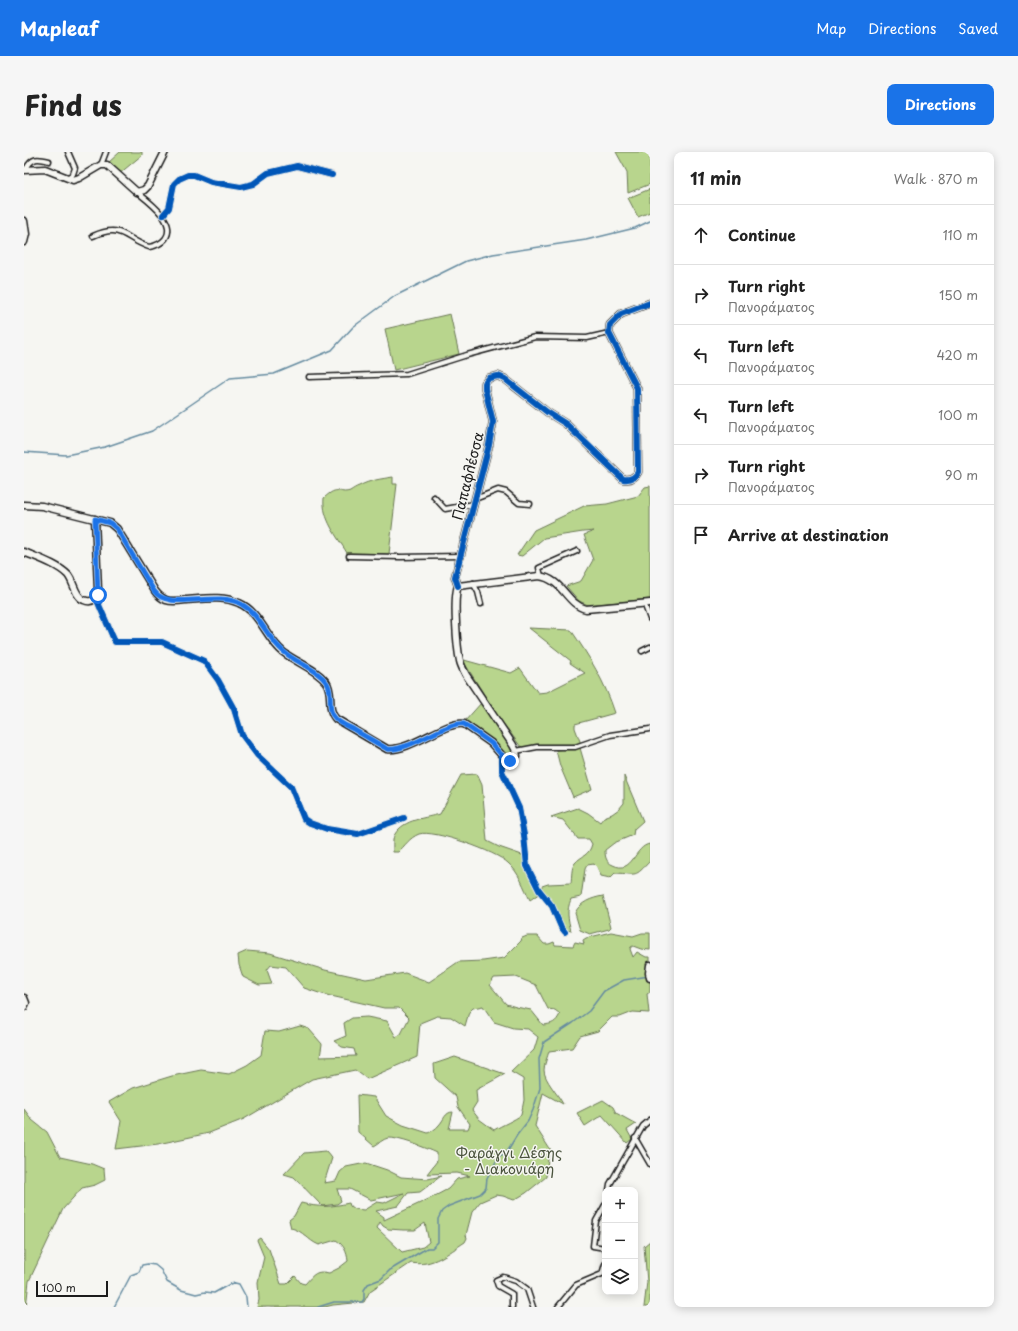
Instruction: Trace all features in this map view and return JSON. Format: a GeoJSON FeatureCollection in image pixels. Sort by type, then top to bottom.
{"type":"FeatureCollection","features":[{"type":"Feature","properties":{"kind":"main road"},"geometry":{"type":"LineString","coordinates":[[25,169],[45,169],[73,180],[100,165],[107,165],[137,192],[144,190],[148,186],[165,152]]}},
{"type":"Feature","properties":{"kind":"main road"},"geometry":{"type":"LineString","coordinates":[[24,221],[26,234],[24,242]]}},
{"type":"Feature","properties":{"kind":"main road"},"geometry":{"type":"LineString","coordinates":[[609,333],[610,324],[618,316],[650,303]]}},
{"type":"Feature","properties":{"kind":"main road","name":"Παπαφλέσσα"},"geometry":{"type":"LineString","coordinates":[[516,751],[466,676],[461,664],[456,632],[456,593],[458,586],[455,577],[493,426],[484,386],[487,380],[495,376],[505,379],[546,412],[566,424],[623,479],[631,479],[637,475],[638,472],[637,388],[609,333]]}},
{"type":"Feature","properties":{"kind":"main road"},"geometry":{"type":"LineString","coordinates":[[24,506],[42,506],[110,523],[117,529],[154,591],[162,598],[173,601],[214,598],[227,599],[240,603],[251,610],[269,638],[283,652],[321,676],[328,686],[330,706],[334,717],[387,749],[392,750],[400,748],[460,723],[464,724],[491,743],[506,760],[512,761],[517,756],[516,751]]}},
{"type":"Feature","properties":{"kind":"main road"},"geometry":{"type":"LineString","coordinates":[[24,552],[66,574],[78,595],[83,600],[90,601],[98,595],[95,519]]}},
{"type":"Feature","properties":{"kind":"main road"},"geometry":{"type":"LineString","coordinates":[[458,586],[472,583],[541,576],[550,578],[575,603],[586,610],[647,603]]}},
{"type":"Feature","properties":{"kind":"main road"},"geometry":{"type":"LineString","coordinates":[[649,975],[650,965]]}},
{"type":"Feature","properties":{"kind":"main road"},"geometry":{"type":"LineString","coordinates":[[24,998],[26,1003],[24,1007]]}},
{"type":"Feature","properties":{"kind":"street"},"geometry":{"type":"LineString","coordinates":[[68,152],[75,168],[68,178]]}},
{"type":"Feature","properties":{"kind":"street"},"geometry":{"type":"LineString","coordinates":[[100,165],[106,152]]}},
{"type":"Feature","properties":{"kind":"street"},"geometry":{"type":"LineString","coordinates":[[25,169],[34,159],[49,161]]}},
{"type":"Feature","properties":{"kind":"street"},"geometry":{"type":"LineString","coordinates":[[163,215],[169,208],[174,184],[178,179],[188,175],[194,175],[211,182],[241,187],[253,184],[268,173],[297,166],[332,175]]}},
{"type":"Feature","properties":{"kind":"street"},"geometry":{"type":"LineString","coordinates":[[93,236],[112,230],[127,235],[146,246],[152,247],[162,242],[168,236],[168,228],[163,215],[137,192]]}},
{"type":"Feature","properties":{"kind":"street"},"geometry":{"type":"LineString","coordinates":[[309,377],[407,374],[467,355],[535,338],[587,338],[609,333]]}},
{"type":"Feature","properties":{"kind":"street"},"geometry":{"type":"LineString","coordinates":[[434,497],[445,509],[474,502],[498,490],[506,492],[518,503],[530,504]]}},
{"type":"Feature","properties":{"kind":"street"},"geometry":{"type":"LineString","coordinates":[[541,576],[539,568],[577,551]]}},
{"type":"Feature","properties":{"kind":"street"},"geometry":{"type":"LineString","coordinates":[[349,556],[460,556]]}},
{"type":"Feature","properties":{"kind":"street"},"geometry":{"type":"LineString","coordinates":[[472,583],[478,592],[480,604]]}},
{"type":"Feature","properties":{"kind":"street"},"geometry":{"type":"LineString","coordinates":[[96,598],[115,642],[162,642],[204,661],[218,680],[234,709],[242,735],[257,755],[291,787],[304,819],[310,823],[327,829],[358,834],[404,818]]}},
{"type":"Feature","properties":{"kind":"street"},"geometry":{"type":"LineString","coordinates":[[647,603],[650,619]]}},
{"type":"Feature","properties":{"kind":"street"},"geometry":{"type":"LineString","coordinates":[[642,651],[650,647]]}},
{"type":"Feature","properties":{"kind":"street"},"geometry":{"type":"LineString","coordinates":[[516,751],[537,747],[575,747],[610,735],[650,729]]}},
{"type":"Feature","properties":{"kind":"street"},"geometry":{"type":"LineString","coordinates":[[502,756],[502,772],[519,808],[524,835],[527,866],[539,890],[552,906],[561,927],[565,932]]}},
{"type":"Feature","properties":{"kind":"street"},"geometry":{"type":"LineString","coordinates":[[610,1187],[643,1126],[650,1120]]}},
{"type":"Feature","properties":{"kind":"street"},"geometry":{"type":"LineString","coordinates":[[636,1138],[650,1164]]}},
{"type":"Feature","properties":{"kind":"street"},"geometry":{"type":"LineString","coordinates":[[602,1210],[596,1221],[593,1246],[602,1248]]}},
{"type":"Feature","properties":{"kind":"street"},"geometry":{"type":"LineString","coordinates":[[558,1307],[576,1285],[602,1274]]}},
{"type":"Feature","properties":{"kind":"street"},"geometry":{"type":"LineString","coordinates":[[512,1307],[512,1294],[498,1286],[496,1280],[503,1277],[516,1281],[526,1289],[533,1307]]}},
{"type":"Feature","properties":{"kind":"green space"},"geometry":{"type":"Polygon","coordinates":[[[120,152],[142,152],[142,155],[119,174],[108,163],[120,152]]]}},
{"type":"Feature","properties":{"kind":"green space"},"geometry":{"type":"Polygon","coordinates":[[[616,152],[650,152],[650,184],[628,193],[627,172],[616,152]]]}},
{"type":"Feature","properties":{"kind":"green space"},"geometry":{"type":"Polygon","coordinates":[[[650,189],[650,212],[638,217],[628,198],[650,189]]]}},
{"type":"Feature","properties":{"kind":"green space"},"geometry":{"type":"Polygon","coordinates":[[[450,314],[459,354],[394,370],[385,329],[450,314]]]}},
{"type":"Feature","properties":{"kind":"green space"},"geometry":{"type":"Polygon","coordinates":[[[393,477],[393,484],[397,484],[389,554],[347,553],[335,534],[325,513],[324,498],[336,491],[346,492],[367,482],[393,477]]]}},
{"type":"Feature","properties":{"kind":"green space"},"geometry":{"type":"Polygon","coordinates":[[[650,486],[650,599],[588,605],[579,601],[566,586],[581,581],[593,560],[584,535],[594,531],[544,538],[522,556],[517,555],[534,530],[584,506],[607,504],[638,496],[645,487],[650,486]]]}},
{"type":"Feature","properties":{"kind":"green space"},"geometry":{"type":"Polygon","coordinates":[[[529,628],[571,630],[590,660],[611,702],[615,713],[575,724],[581,744],[521,747],[497,715],[465,664],[464,660],[511,673],[520,668],[538,693],[547,692],[585,673],[570,663],[571,661],[529,628]]]}},
{"type":"Feature","properties":{"kind":"green space"},"geometry":{"type":"Polygon","coordinates":[[[482,702],[515,751],[513,758],[506,758],[465,721],[482,702]]]}},
{"type":"Feature","properties":{"kind":"green space"},"geometry":{"type":"Polygon","coordinates":[[[580,748],[592,789],[573,797],[560,766],[556,750],[580,748]]]}},
{"type":"Feature","properties":{"kind":"green space"},"geometry":{"type":"Polygon","coordinates":[[[477,774],[482,785],[487,841],[522,855],[540,893],[530,900],[518,875],[508,863],[492,853],[465,842],[427,833],[419,834],[410,840],[398,852],[393,852],[393,838],[399,829],[410,822],[440,814],[461,775],[477,774]]]}},
{"type":"Feature","properties":{"kind":"green space"},"geometry":{"type":"Polygon","coordinates":[[[624,776],[643,821],[634,829],[633,835],[614,843],[605,850],[607,861],[620,867],[625,866],[640,850],[650,844],[650,861],[638,873],[615,873],[610,878],[601,876],[594,864],[587,865],[585,869],[581,897],[571,899],[569,904],[568,915],[571,931],[567,930],[563,926],[554,905],[541,888],[542,886],[548,884],[571,883],[572,870],[575,863],[589,851],[592,844],[589,839],[578,839],[563,820],[551,817],[578,808],[600,822],[604,817],[619,809],[624,803],[624,776]]]}},
{"type":"Feature","properties":{"kind":"green space"},"geometry":{"type":"Polygon","coordinates":[[[603,896],[611,927],[609,929],[590,934],[580,930],[575,913],[577,909],[587,901],[603,896]]]}},
{"type":"Feature","properties":{"kind":"green space","name":"Φαράγγι Δέσης - Διακονιάρη"},"geometry":{"type":"Polygon","coordinates":[[[611,932],[633,936],[642,933],[650,933],[650,950],[633,946],[630,949],[633,957],[637,952],[646,957],[650,957],[650,992],[647,994],[649,1013],[633,1012],[620,1017],[612,1017],[598,1031],[580,1036],[572,1048],[549,1051],[544,1070],[546,1078],[563,1104],[543,1093],[535,1126],[551,1151],[548,1159],[546,1177],[526,1193],[514,1200],[496,1195],[480,1202],[472,1212],[465,1242],[446,1255],[433,1261],[419,1264],[411,1263],[370,1291],[364,1302],[325,1307],[257,1307],[259,1300],[258,1282],[264,1257],[257,1240],[260,1238],[269,1249],[281,1284],[287,1284],[295,1276],[301,1283],[305,1284],[316,1274],[321,1272],[329,1273],[348,1261],[345,1249],[336,1240],[319,1245],[311,1241],[299,1231],[291,1228],[289,1220],[294,1216],[301,1203],[322,1206],[294,1177],[284,1174],[304,1153],[326,1151],[332,1158],[324,1183],[336,1181],[340,1172],[346,1167],[366,1163],[387,1170],[401,1177],[428,1179],[441,1176],[420,1192],[408,1193],[398,1206],[376,1211],[384,1217],[384,1220],[448,1189],[457,1179],[470,1176],[457,1173],[427,1174],[437,1161],[437,1153],[412,1143],[388,1138],[374,1146],[358,1132],[357,1095],[374,1097],[386,1116],[403,1125],[428,1133],[437,1128],[446,1115],[450,1112],[453,1112],[449,1129],[468,1129],[470,1124],[458,1107],[456,1097],[435,1078],[434,1064],[455,1057],[505,1074],[476,1090],[477,1102],[472,1110],[479,1119],[494,1130],[521,1115],[524,1100],[523,1079],[511,1072],[534,1050],[538,1037],[528,1029],[513,1028],[494,1022],[483,1006],[473,1008],[469,1012],[465,1026],[451,1017],[437,1016],[420,1023],[417,1057],[367,1079],[355,1070],[312,1079],[244,1119],[209,1133],[158,1144],[116,1149],[121,1121],[109,1102],[133,1088],[172,1076],[201,1070],[229,1074],[247,1065],[261,1055],[265,1031],[279,1032],[300,1026],[309,1029],[322,1044],[320,1057],[356,1056],[354,1049],[342,1047],[334,1041],[346,1036],[344,1023],[352,1018],[367,1017],[387,1021],[396,1037],[401,1034],[409,1018],[399,1008],[384,1008],[322,994],[304,988],[286,967],[271,965],[267,970],[272,984],[259,985],[243,977],[239,965],[238,955],[247,951],[270,953],[325,970],[366,979],[405,973],[429,982],[458,962],[504,958],[521,941],[522,938],[527,936],[537,936],[544,944],[554,942],[555,945],[573,946],[575,942],[584,944],[583,940],[611,932]],[[516,977],[494,978],[490,985],[506,1004],[531,1010],[543,1025],[551,1023],[555,1021],[560,1014],[555,1010],[548,1009],[536,985],[516,977]],[[337,1189],[341,1201],[337,1204],[322,1206],[349,1203],[354,1209],[364,1210],[377,1202],[384,1203],[404,1193],[371,1200],[350,1189],[337,1189]],[[380,1222],[377,1228],[402,1252],[423,1247],[429,1242],[425,1223],[415,1230],[388,1229],[380,1222]]]}},
{"type":"Feature","properties":{"kind":"green space"},"geometry":{"type":"Polygon","coordinates":[[[603,1100],[613,1107],[616,1113],[636,1124],[627,1130],[632,1139],[627,1143],[602,1115],[585,1126],[577,1113],[603,1100]]]}},
{"type":"Feature","properties":{"kind":"green space"},"geometry":{"type":"Polygon","coordinates":[[[24,1109],[32,1120],[47,1132],[60,1157],[92,1164],[104,1169],[105,1180],[95,1185],[82,1188],[63,1209],[29,1281],[26,1307],[24,1307],[24,1109]]]}},
{"type":"Feature","properties":{"kind":"green space"},"geometry":{"type":"Polygon","coordinates":[[[650,1241],[650,1307],[644,1307],[647,1282],[644,1246],[650,1241]]]}},
{"type":"Feature","properties":{"kind":"waterway"},"geometry":{"type":"LineString","coordinates":[[24,452],[66,455],[105,447],[152,431],[230,378],[274,374],[332,350],[353,327],[395,296],[466,261],[493,254],[586,240],[635,228],[650,221]]}},
{"type":"Feature","properties":{"kind":"waterway"},"geometry":{"type":"LineString","coordinates":[[318,1307],[334,1302],[362,1302],[364,1299],[364,1290],[368,1284],[381,1279],[390,1270],[427,1248],[432,1248],[438,1242],[438,1219],[442,1211],[449,1206],[480,1194],[486,1188],[487,1178],[499,1156],[506,1153],[528,1121],[540,1088],[539,1059],[544,1042],[589,1011],[604,991],[624,980],[649,976]]}},
{"type":"Feature","properties":{"kind":"waterway"},"geometry":{"type":"LineString","coordinates":[[114,1307],[131,1275],[139,1272],[142,1265],[148,1264],[155,1265],[161,1270],[167,1282],[181,1290],[196,1294],[205,1292],[214,1293],[230,1284],[239,1284],[246,1297],[247,1307]]}},
{"type":"Feature","properties":{"kind":"cycle path"},"geometry":{"type":"LineString","coordinates":[[163,215],[169,208],[174,184],[179,179],[188,175],[194,175],[211,182],[241,187],[253,184],[268,173],[297,166],[332,175]]}},
{"type":"Feature","properties":{"kind":"cycle path"},"geometry":{"type":"LineString","coordinates":[[458,586],[455,577],[489,445],[493,422],[485,389],[485,383],[489,378],[498,376],[505,379],[547,412],[566,424],[623,479],[632,478],[638,472],[637,388],[609,333],[610,325],[621,314],[650,303]]}},
{"type":"Feature","properties":{"kind":"cycle path"},"geometry":{"type":"LineString","coordinates":[[96,598],[115,642],[162,642],[204,661],[218,680],[234,709],[242,735],[257,755],[291,787],[304,819],[310,823],[327,829],[358,834],[404,818]]}},
{"type":"Feature","properties":{"kind":"cycle path"},"geometry":{"type":"LineString","coordinates":[[502,756],[502,771],[519,808],[524,835],[527,866],[539,890],[552,906],[561,927],[565,932]]}},
{"type":"Feature","properties":{"kind":"route"},"geometry":{"type":"LineString","coordinates":[[98,595],[95,519],[110,523],[117,529],[154,591],[162,598],[173,601],[214,598],[227,599],[240,603],[251,610],[269,638],[283,652],[321,676],[326,682],[330,691],[330,706],[334,717],[349,727],[387,749],[392,750],[460,723],[464,724],[491,743],[506,760],[510,761]]}}]}
